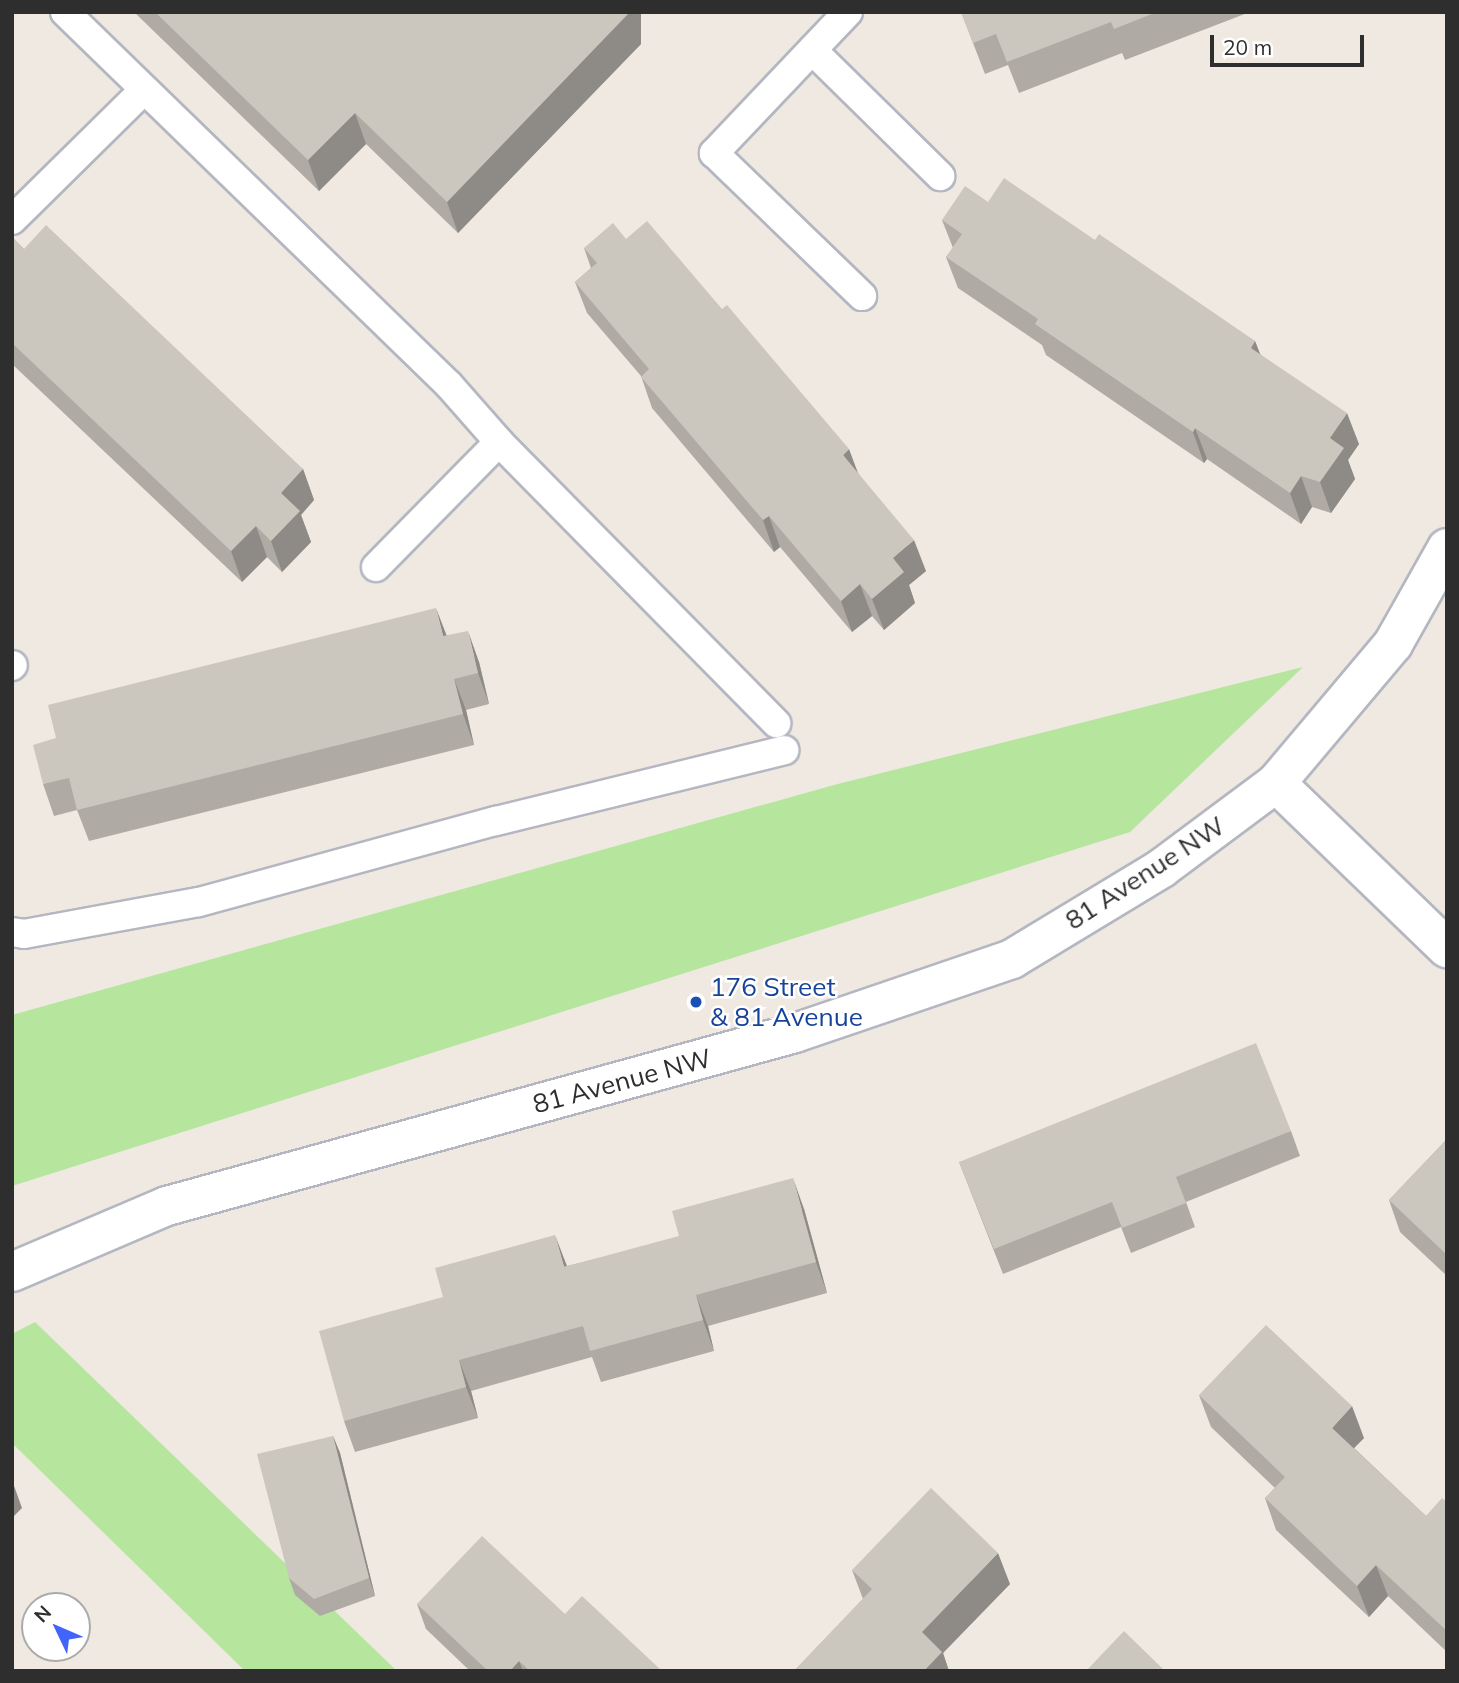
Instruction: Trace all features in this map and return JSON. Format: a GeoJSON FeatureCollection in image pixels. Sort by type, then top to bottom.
{"type":"FeatureCollection","features":[{"type":"Feature","properties":{"kind":"street","name":"81 Avenue NW"},"geometry":{"type":"LineString","coordinates":[[12,1272],[167,1206],[795,1033],[1012,958],[1162,868],[1276,783],[1393,644],[1447,548]]}},
{"type":"Feature","properties":{"kind":"street"},"geometry":{"type":"LineString","coordinates":[[1276,783],[1447,948]]}},
{"type":"Feature","properties":{"kind":"lane"},"geometry":{"type":"LineString","coordinates":[[65,12],[450,385],[499,442],[776,723]]}},
{"type":"Feature","properties":{"kind":"lane"},"geometry":{"type":"LineString","coordinates":[[848,12],[714,153],[862,296]]}},
{"type":"Feature","properties":{"kind":"lane"},"geometry":{"type":"LineString","coordinates":[[812,50],[940,176]]}},
{"type":"Feature","properties":{"kind":"lane"},"geometry":{"type":"LineString","coordinates":[[12,220],[145,90]]}},
{"type":"Feature","properties":{"kind":"lane"},"geometry":{"type":"LineString","coordinates":[[376,567],[499,442]]}},
{"type":"Feature","properties":{"kind":"lane"},"geometry":{"type":"LineString","coordinates":[[12,932],[24,934],[199,902],[496,821],[784,750]]}},
{"type":"Feature","properties":{"kind":"green space"},"geometry":{"type":"Polygon","coordinates":[[[1303,667],[1130,832],[12,1186],[12,1015],[834,785],[1303,667]]]}},
{"type":"Feature","properties":{"kind":"green space"},"geometry":{"type":"Polygon","coordinates":[[[35,1322],[397,1671],[245,1671],[12,1443],[12,1334],[35,1322]]]}},
{"type":"Feature","properties":{"kind":"building"},"geometry":{"type":"Polygon","coordinates":[[[155,12],[629,13],[447,202],[355,113],[308,160],[155,12]]]}},
{"type":"Feature","properties":{"kind":"building"},"geometry":{"type":"Polygon","coordinates":[[[961,12],[1157,12],[1114,29],[1111,22],[1007,62],[996,34],[973,43],[961,12]]]}},
{"type":"Feature","properties":{"kind":"building"},"geometry":{"type":"Polygon","coordinates":[[[1004,178],[1095,240],[1099,234],[1255,341],[1251,348],[1347,413],[1330,438],[1344,448],[1320,482],[1301,476],[1290,493],[1195,428],[1193,432],[1035,324],[1038,319],[946,257],[962,234],[942,220],[965,186],[988,202],[1004,178]]]}},
{"type":"Feature","properties":{"kind":"building"},"geometry":{"type":"Polygon","coordinates":[[[647,221],[722,309],[727,305],[849,449],[843,455],[914,540],[893,558],[904,572],[872,599],[860,584],[841,601],[769,516],[763,520],[641,377],[649,369],[575,282],[597,263],[584,248],[613,223],[626,239],[647,221]]]}},
{"type":"Feature","properties":{"kind":"building"},"geometry":{"type":"Polygon","coordinates":[[[46,225],[303,469],[281,493],[300,511],[271,541],[256,526],[231,551],[12,343],[12,237],[24,249],[46,225]]]}},
{"type":"Feature","properties":{"kind":"building"},"geometry":{"type":"Polygon","coordinates":[[[436,608],[443,636],[468,631],[478,673],[454,679],[463,714],[77,810],[69,778],[43,784],[33,745],[56,738],[48,705],[436,608]]]}},
{"type":"Feature","properties":{"kind":"building"},"geometry":{"type":"Polygon","coordinates":[[[1256,1043],[1291,1131],[1176,1177],[1186,1203],[1122,1228],[1112,1202],[994,1249],[959,1162],[1256,1043]]]}},
{"type":"Feature","properties":{"kind":"building"},"geometry":{"type":"Polygon","coordinates":[[[1447,1139],[1447,1255],[1389,1200],[1447,1139]]]}},
{"type":"Feature","properties":{"kind":"building"},"geometry":{"type":"Polygon","coordinates":[[[793,1178],[816,1262],[696,1295],[703,1320],[590,1351],[583,1326],[459,1360],[466,1387],[344,1421],[319,1331],[443,1297],[435,1268],[555,1235],[564,1267],[679,1236],[672,1211],[793,1178]]]}},
{"type":"Feature","properties":{"kind":"building"},"geometry":{"type":"Polygon","coordinates":[[[1266,1325],[1352,1406],[1332,1428],[1426,1516],[1442,1498],[1447,1502],[1447,1631],[1376,1565],[1357,1586],[1265,1498],[1285,1477],[1199,1395],[1266,1325]]]}},
{"type":"Feature","properties":{"kind":"building"},"geometry":{"type":"Polygon","coordinates":[[[333,1436],[369,1578],[314,1599],[289,1578],[257,1454],[333,1436]]]}},
{"type":"Feature","properties":{"kind":"building"},"geometry":{"type":"Polygon","coordinates":[[[931,1488],[998,1553],[922,1632],[942,1652],[924,1671],[794,1671],[872,1589],[852,1570],[931,1488]]]}},
{"type":"Feature","properties":{"kind":"building"},"geometry":{"type":"Polygon","coordinates":[[[482,1536],[565,1614],[582,1596],[662,1671],[530,1671],[519,1661],[510,1671],[488,1671],[417,1604],[482,1536]]]}},
{"type":"Feature","properties":{"kind":"building"},"geometry":{"type":"Polygon","coordinates":[[[1124,1631],[1165,1671],[1086,1671],[1124,1631]]]}},
{"type":"Feature","properties":{"kind":"place","name":"176 Street & 81 Avenue"},"geometry":{"type":"Point","coordinates":[696,1002]}}]}
